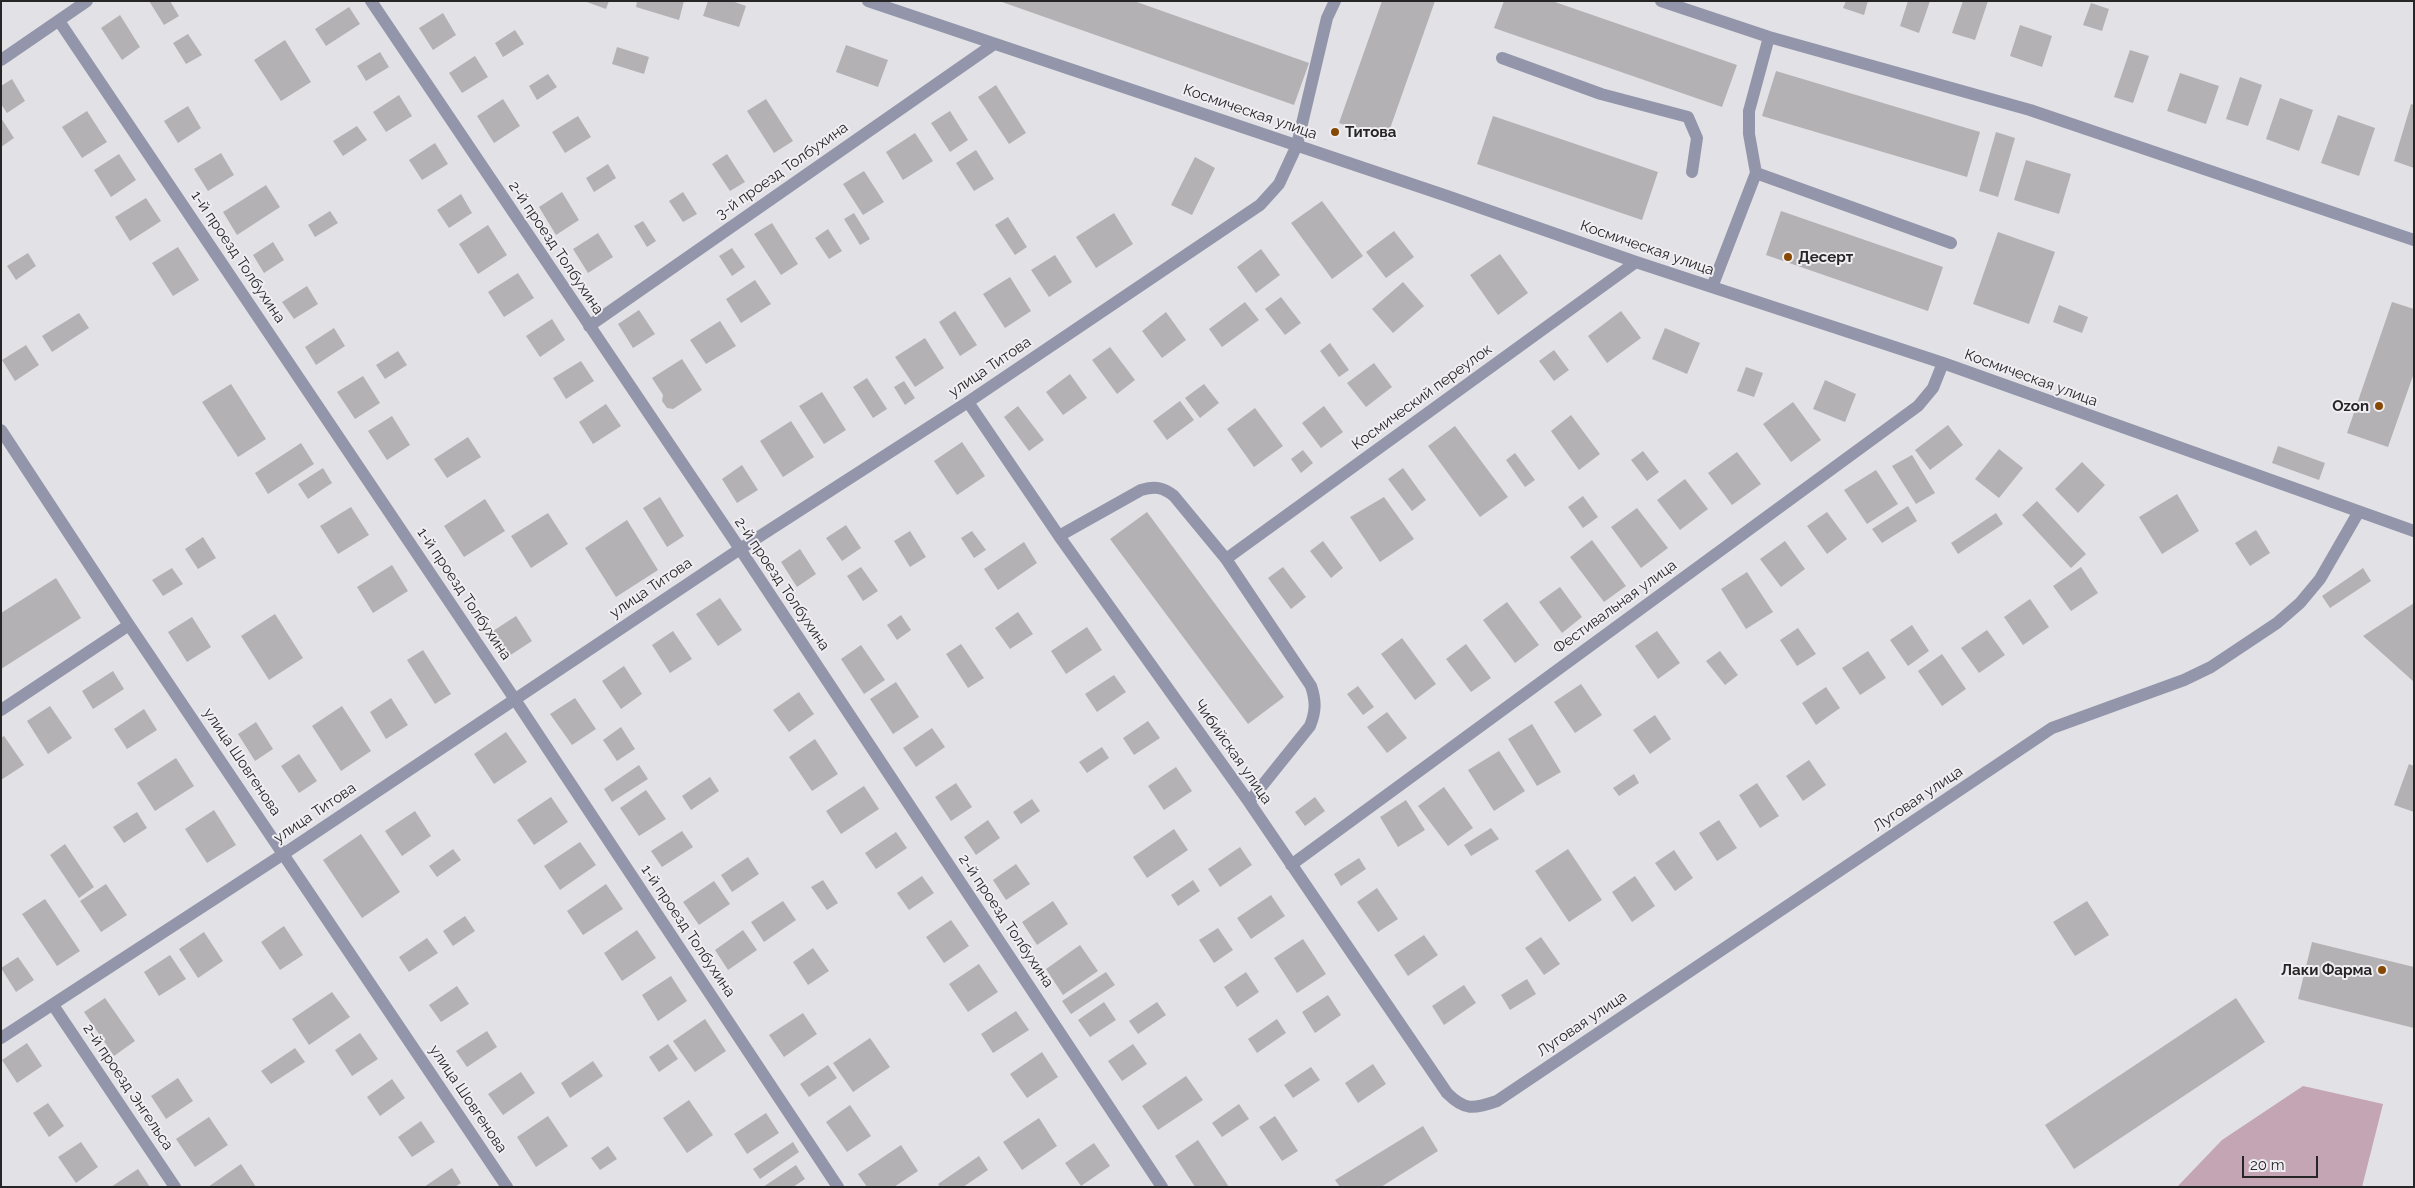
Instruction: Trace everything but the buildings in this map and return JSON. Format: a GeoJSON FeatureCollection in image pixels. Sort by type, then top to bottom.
{"type":"FeatureCollection","features":[{"type":"Feature","properties":{"kind":"street"},"geometry":{"type":"LineString","coordinates":[[1,60],[87,1]]}},
{"type":"Feature","properties":{"kind":"street","name":"2-й проезд Толбухина"},"geometry":{"type":"LineString","coordinates":[[371,1],[588,326],[740,549],[1162,1187]]}},
{"type":"Feature","properties":{"kind":"street","name":"Космическая улица"},"geometry":{"type":"LineString","coordinates":[[868,1],[1297,145],[1636,262],[1943,363],[2414,532]]}},
{"type":"Feature","properties":{"kind":"street","name":"улица Титова"},"geometry":{"type":"LineString","coordinates":[[1,1038],[284,853],[740,549],[968,402],[1260,205],[1279,184],[1297,145],[1327,18],[1335,1]]}},
{"type":"Feature","properties":{"kind":"street"},"geometry":{"type":"LineString","coordinates":[[1661,1],[1769,37],[2030,110],[2414,240]]}},
{"type":"Feature","properties":{"kind":"street","name":"1-й проезд Толбухина"},"geometry":{"type":"LineString","coordinates":[[59,21],[514,698],[838,1187]]}},
{"type":"Feature","properties":{"kind":"street"},"geometry":{"type":"LineString","coordinates":[[1712,287],[1756,174],[1749,134],[1749,111],[1769,37]]}},
{"type":"Feature","properties":{"kind":"street","name":"3-й проезд Толбухина"},"geometry":{"type":"LineString","coordinates":[[588,326],[994,44]]}},
{"type":"Feature","properties":{"kind":"street"},"geometry":{"type":"LineString","coordinates":[[1502,58],[1601,94],[1688,117],[1697,138],[1692,172]]}},
{"type":"Feature","properties":{"kind":"street"},"geometry":{"type":"LineString","coordinates":[[1756,174],[1951,243]]}},
{"type":"Feature","properties":{"kind":"street","name":"Космический переулок"},"geometry":{"type":"LineString","coordinates":[[1226,559],[1636,262]]}},
{"type":"Feature","properties":{"kind":"street","name":"Фестивальная улица"},"geometry":{"type":"LineString","coordinates":[[1291,865],[1918,406],[1933,388],[1943,363]]}},
{"type":"Feature","properties":{"kind":"street","name":"Чибийская улица"},"geometry":{"type":"LineString","coordinates":[[968,402],[1059,536],[1249,802],[1447,1093],[1460,1106],[1478,1108]]}},
{"type":"Feature","properties":{"kind":"street","name":"улица Шовгенова"},"geometry":{"type":"LineString","coordinates":[[1,430],[507,1187]]}},
{"type":"Feature","properties":{"kind":"street"},"geometry":{"type":"LineString","coordinates":[[1059,536],[1141,490],[1153,487],[1165,489],[1174,496],[1226,559],[1311,686],[1316,701],[1315,715],[1310,726],[1249,802]]}},
{"type":"Feature","properties":{"kind":"street","name":"Луговая улица"},"geometry":{"type":"LineString","coordinates":[[1478,1108],[1505,1095],[2052,728],[2193,676],[2211,667],[2269,628],[2300,603],[2320,579],[2358,513]]}},
{"type":"Feature","properties":{"kind":"street"},"geometry":{"type":"LineString","coordinates":[[1,710],[129,624]]}},
{"type":"Feature","properties":{"kind":"street","name":"2-й проезд Энгельса"},"geometry":{"type":"LineString","coordinates":[[53,1005],[175,1187]]}},
{"type":"Feature","properties":{"kind":"shaded area"},"geometry":{"type":"Polygon","coordinates":[[[2303,1086],[2383,1104],[2362,1187],[2177,1187],[2222,1140],[2303,1086]]]}},
{"type":"Feature","properties":{"kind":"place","name":"Титова"},"geometry":{"type":"Point","coordinates":[1335,132]}},
{"type":"Feature","properties":{"kind":"place","name":"Десерт"},"geometry":{"type":"Point","coordinates":[1788,257]}},
{"type":"Feature","properties":{"kind":"place","name":"Ozon"},"geometry":{"type":"Point","coordinates":[2379,406]}},
{"type":"Feature","properties":{"kind":"place","name":"Лаки Фарма"},"geometry":{"type":"Point","coordinates":[2382,970]}}]}
